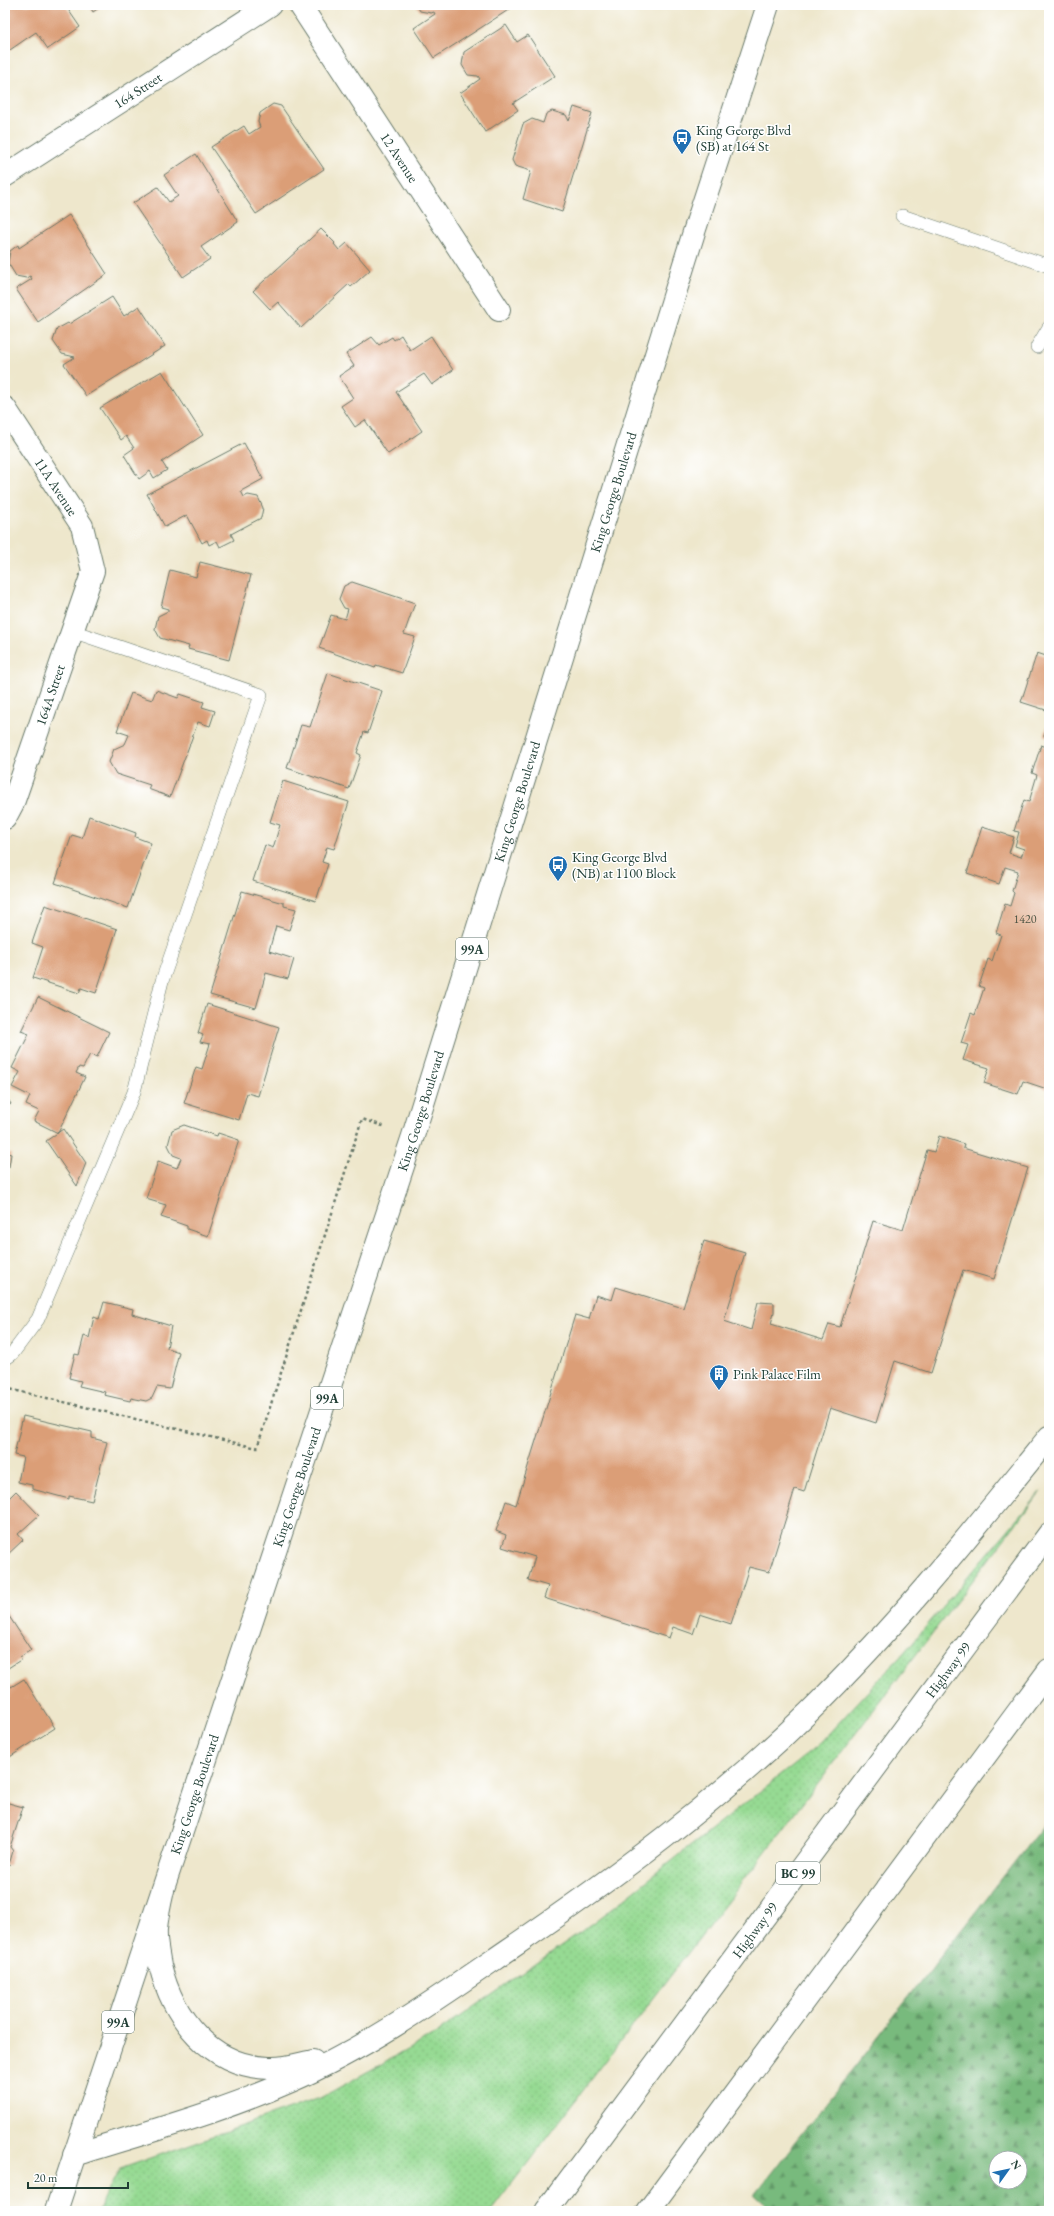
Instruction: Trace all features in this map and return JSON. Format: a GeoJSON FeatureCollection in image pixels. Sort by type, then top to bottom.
{"type":"FeatureCollection","features":[{"type":"Feature","properties":{"kind":"main road","name":"164 Street"},"geometry":{"type":"LineString","coordinates":[[5,176],[270,5]]}},
{"type":"Feature","properties":{"kind":"main road","name":"12 Avenue"},"geometry":{"type":"LineString","coordinates":[[300,5],[499,310]]}},
{"type":"Feature","properties":{"kind":"main road","name":"King George Boulevard"},"geometry":{"type":"LineString","coordinates":[[56,2211],[413,1136],[531,762],[694,232],[768,5]]}},
{"type":"Feature","properties":{"kind":"main road","name":"11A Avenue"},"geometry":{"type":"LineString","coordinates":[[5,408],[82,526],[93,571]]}},
{"type":"Feature","properties":{"kind":"main road","name":"164A Street"},"geometry":{"type":"LineString","coordinates":[[5,818],[13,803],[93,571]]}},
{"type":"Feature","properties":{"kind":"main road"},"geometry":{"type":"LineString","coordinates":[[74,2155],[233,2104],[290,2081],[338,2058],[390,2029],[620,1872],[682,1824],[750,1767],[808,1714],[870,1650],[934,1579],[1049,1437]]}},
{"type":"Feature","properties":{"kind":"main road","name":"Highway 99"},"geometry":{"type":"LineString","coordinates":[[546,2211],[1049,1534]]}},
{"type":"Feature","properties":{"kind":"main road"},"geometry":{"type":"LineString","coordinates":[[648,2211],[1049,1670]]}},
{"type":"Feature","properties":{"kind":"main road"},"geometry":{"type":"LineString","coordinates":[[162,1890],[156,1929],[157,1953],[164,1980],[175,2006],[190,2030],[211,2049],[240,2063],[268,2068],[292,2066],[335,2054],[390,2029]]}},
{"type":"Feature","properties":{"kind":"lane"},"geometry":{"type":"LineString","coordinates":[[902,216],[1049,266]]}},
{"type":"Feature","properties":{"kind":"lane"},"geometry":{"type":"LineString","coordinates":[[1037,347],[1049,327]]}},
{"type":"Feature","properties":{"kind":"lane"},"geometry":{"type":"LineString","coordinates":[[5,1358],[12,1354],[38,1319],[134,1092],[162,981],[262,695],[72,631]]}},
{"type":"Feature","properties":{"kind":"path"},"geometry":{"type":"LineString","coordinates":[[5,1388],[257,1448],[362,1119],[413,1136]]}},
{"type":"Feature","properties":{"kind":"green space"},"geometry":{"type":"Polygon","coordinates":[[[1041,1491],[491,2211],[99,2211],[103,2199],[120,2169],[320,2098],[432,2036],[596,1921],[816,1747],[901,1656],[1041,1491]]]}},
{"type":"Feature","properties":{"kind":"green space"},"geometry":{"type":"Polygon","coordinates":[[[1049,1818],[1049,2203],[1025,2211],[772,2211],[754,2195],[1049,1818]]]}},
{"type":"Feature","properties":{"kind":"building"},"geometry":{"type":"Polygon","coordinates":[[[5,5],[65,5],[80,27],[48,49],[36,32],[7,52],[5,49],[5,5]]]}},
{"type":"Feature","properties":{"kind":"building"},"geometry":{"type":"Polygon","coordinates":[[[89,5],[103,5],[93,12],[89,5]]]}},
{"type":"Feature","properties":{"kind":"building"},"geometry":{"type":"Polygon","coordinates":[[[416,5],[516,5],[434,58],[414,28],[435,14],[434,12],[431,13],[420,11],[416,5]]]}},
{"type":"Feature","properties":{"kind":"building"},"geometry":{"type":"Polygon","coordinates":[[[506,25],[517,42],[528,35],[555,76],[513,103],[518,110],[485,132],[460,93],[480,79],[478,76],[468,75],[462,65],[464,52],[506,25]]]}},
{"type":"Feature","properties":{"kind":"building"},"geometry":{"type":"Polygon","coordinates":[[[273,104],[281,106],[324,169],[256,214],[211,147],[244,126],[249,134],[260,127],[258,122],[260,113],[273,104]]]}},
{"type":"Feature","properties":{"kind":"building"},"geometry":{"type":"Polygon","coordinates":[[[574,107],[592,113],[562,212],[523,199],[531,171],[515,166],[512,160],[523,124],[532,119],[543,123],[546,114],[552,111],[566,115],[569,121],[574,107]]]}},
{"type":"Feature","properties":{"kind":"building"},"geometry":{"type":"Polygon","coordinates":[[[196,154],[238,222],[201,247],[210,259],[183,277],[133,203],[158,187],[169,202],[178,196],[164,175],[196,154]]]}},
{"type":"Feature","properties":{"kind":"building"},"geometry":{"type":"Polygon","coordinates":[[[69,215],[107,274],[38,322],[16,289],[32,279],[30,276],[26,278],[16,276],[8,263],[10,251],[18,245],[19,248],[69,215]]]}},
{"type":"Feature","properties":{"kind":"building"},"geometry":{"type":"Polygon","coordinates":[[[321,229],[335,243],[334,244],[339,250],[347,243],[370,270],[351,287],[349,284],[301,328],[278,302],[270,309],[253,291],[321,229]]]}},
{"type":"Feature","properties":{"kind":"building"},"geometry":{"type":"Polygon","coordinates":[[[112,297],[124,316],[139,306],[165,346],[86,396],[64,364],[75,357],[62,354],[53,341],[57,329],[68,323],[69,324],[112,297]]]}},
{"type":"Feature","properties":{"kind":"building"},"geometry":{"type":"Polygon","coordinates":[[[401,335],[410,350],[431,336],[453,370],[432,385],[424,374],[396,392],[422,431],[388,454],[365,420],[355,427],[341,406],[353,398],[339,376],[354,366],[346,354],[372,337],[379,345],[392,337],[394,340],[401,335]]]}},
{"type":"Feature","properties":{"kind":"building"},"geometry":{"type":"Polygon","coordinates":[[[162,371],[203,435],[162,462],[167,470],[154,478],[150,471],[139,479],[124,455],[134,448],[126,436],[121,440],[100,408],[162,371]]]}},
{"type":"Feature","properties":{"kind":"building"},"geometry":{"type":"Polygon","coordinates":[[[244,443],[263,479],[241,491],[244,497],[248,495],[258,497],[263,508],[261,518],[231,534],[234,540],[220,547],[217,541],[209,545],[207,540],[202,543],[187,515],[165,527],[147,494],[244,443]]]}},
{"type":"Feature","properties":{"kind":"building"},"geometry":{"type":"Polygon","coordinates":[[[200,562],[251,575],[229,660],[188,649],[189,646],[160,638],[155,629],[158,616],[168,611],[168,609],[161,607],[170,570],[196,577],[200,562]]]}},
{"type":"Feature","properties":{"kind":"building"},"geometry":{"type":"Polygon","coordinates":[[[352,582],[415,603],[404,634],[415,637],[402,673],[376,665],[375,668],[319,648],[331,615],[345,619],[348,609],[344,608],[339,599],[344,586],[352,582]]]}},
{"type":"Feature","properties":{"kind":"building"},"geometry":{"type":"Polygon","coordinates":[[[1037,653],[1049,657],[1049,711],[1021,702],[1037,653]]]}},
{"type":"Feature","properties":{"kind":"building"},"geometry":{"type":"Polygon","coordinates":[[[328,673],[382,691],[368,733],[364,732],[357,753],[361,755],[349,789],[287,768],[301,725],[310,727],[328,673]]]}},
{"type":"Feature","properties":{"kind":"building"},"geometry":{"type":"Polygon","coordinates":[[[156,690],[178,698],[180,694],[204,702],[202,707],[215,711],[210,726],[198,722],[170,797],[148,789],[150,785],[116,774],[109,762],[114,749],[125,744],[129,735],[117,731],[131,693],[152,700],[156,690]]]}},
{"type":"Feature","properties":{"kind":"building"},"geometry":{"type":"Polygon","coordinates":[[[1049,721],[1049,737],[1044,736],[1049,721]]]}},
{"type":"Feature","properties":{"kind":"building"},"geometry":{"type":"Polygon","coordinates":[[[1049,742],[1049,1081],[1047,1089],[1023,1081],[1018,1094],[984,1083],[989,1068],[963,1060],[968,1045],[961,1043],[971,1013],[975,1015],[984,988],[979,986],[988,959],[992,961],[1001,935],[996,933],[1005,904],[1010,906],[1014,893],[1012,891],[1018,871],[1005,867],[999,884],[967,873],[982,827],[1014,837],[1009,853],[1021,857],[1024,849],[1015,846],[1019,832],[1014,831],[1024,800],[1029,802],[1037,775],[1032,773],[1041,745],[1047,747],[1049,742]]]}},
{"type":"Feature","properties":{"kind":"building"},"geometry":{"type":"Polygon","coordinates":[[[283,781],[349,802],[334,849],[327,847],[322,862],[328,864],[316,901],[253,881],[265,845],[273,848],[280,825],[270,822],[283,781]]]}},
{"type":"Feature","properties":{"kind":"building"},"geometry":{"type":"Polygon","coordinates":[[[89,816],[136,833],[135,837],[151,843],[128,908],[55,883],[72,835],[82,838],[89,816]]]}},
{"type":"Feature","properties":{"kind":"building"},"geometry":{"type":"Polygon","coordinates":[[[242,891],[284,903],[284,906],[296,909],[289,930],[276,926],[269,951],[294,959],[288,979],[266,973],[256,1008],[210,995],[242,891]]]}},
{"type":"Feature","properties":{"kind":"building"},"geometry":{"type":"Polygon","coordinates":[[[45,905],[117,929],[96,993],[81,988],[79,993],[33,978],[43,947],[32,943],[45,905]]]}},
{"type":"Feature","properties":{"kind":"building"},"geometry":{"type":"Polygon","coordinates":[[[38,997],[109,1032],[97,1057],[90,1054],[83,1068],[79,1067],[76,1073],[85,1077],[58,1133],[34,1121],[39,1111],[26,1105],[30,1096],[12,1087],[20,1072],[12,1068],[29,1034],[21,1031],[38,997]]]}},
{"type":"Feature","properties":{"kind":"building"},"geometry":{"type":"Polygon","coordinates":[[[207,1004],[279,1027],[258,1096],[247,1093],[239,1120],[184,1103],[196,1067],[202,1069],[210,1044],[200,1042],[203,1035],[198,1033],[207,1004]]]}},
{"type":"Feature","properties":{"kind":"building"},"geometry":{"type":"Polygon","coordinates":[[[5,1095],[11,1104],[8,1106],[6,1128],[5,1095]]]}},
{"type":"Feature","properties":{"kind":"building"},"geometry":{"type":"Polygon","coordinates":[[[184,1125],[217,1136],[218,1133],[239,1140],[208,1236],[187,1229],[187,1226],[161,1217],[166,1205],[146,1199],[158,1161],[177,1168],[181,1158],[173,1155],[168,1145],[172,1130],[184,1125]]]}},
{"type":"Feature","properties":{"kind":"building"},"geometry":{"type":"Polygon","coordinates":[[[63,1129],[86,1163],[77,1186],[46,1141],[63,1129]]]}},
{"type":"Feature","properties":{"kind":"building","name":"Pink Palace Film"},"geometry":{"type":"Polygon","coordinates":[[[939,1136],[964,1144],[963,1148],[1028,1168],[994,1279],[963,1270],[931,1373],[895,1361],[876,1423],[830,1408],[804,1492],[795,1489],[769,1572],[749,1567],[731,1624],[700,1614],[693,1634],[673,1627],[669,1638],[544,1598],[548,1586],[528,1580],[535,1557],[502,1547],[506,1535],[496,1531],[506,1501],[516,1505],[575,1315],[589,1319],[596,1295],[612,1300],[616,1287],[683,1308],[704,1241],[745,1253],[724,1321],[751,1330],[758,1302],[774,1303],[774,1312],[771,1324],[823,1340],[829,1324],[840,1327],[873,1221],[903,1230],[927,1150],[934,1152],[939,1136]]]}},
{"type":"Feature","properties":{"kind":"building"},"geometry":{"type":"Polygon","coordinates":[[[5,1152],[11,1154],[9,1167],[5,1165],[5,1152]]]}},
{"type":"Feature","properties":{"kind":"building"},"geometry":{"type":"Polygon","coordinates":[[[104,1302],[133,1309],[132,1314],[171,1326],[167,1348],[179,1352],[170,1389],[157,1387],[152,1398],[146,1401],[131,1398],[130,1401],[104,1395],[105,1392],[79,1386],[81,1381],[69,1378],[75,1354],[79,1355],[84,1336],[89,1338],[94,1317],[99,1319],[104,1302]]]}},
{"type":"Feature","properties":{"kind":"building"},"geometry":{"type":"Polygon","coordinates":[[[23,1416],[92,1432],[92,1438],[107,1442],[92,1501],[69,1496],[69,1499],[32,1489],[32,1485],[18,1482],[23,1457],[14,1455],[23,1416]]]}},
{"type":"Feature","properties":{"kind":"building"},"geometry":{"type":"Polygon","coordinates":[[[16,1491],[39,1515],[18,1534],[23,1540],[5,1557],[5,1498],[7,1500],[16,1491]]]}},
{"type":"Feature","properties":{"kind":"building"},"geometry":{"type":"Polygon","coordinates":[[[5,1610],[31,1650],[20,1657],[22,1659],[5,1670],[5,1610]]]}},
{"type":"Feature","properties":{"kind":"building"},"geometry":{"type":"Polygon","coordinates":[[[24,1679],[55,1728],[5,1760],[5,1685],[8,1683],[11,1687],[24,1679]]]}},
{"type":"Feature","properties":{"kind":"building"},"geometry":{"type":"Polygon","coordinates":[[[5,1802],[23,1807],[10,1847],[13,1851],[9,1865],[5,1866],[5,1802]]]}},
{"type":"Feature","properties":{"kind":"place","name":"King George Blvd (SB) at 164 St"},"geometry":{"type":"Point","coordinates":[682,155]}},
{"type":"Feature","properties":{"kind":"place","name":"King George Blvd (NB) at 1100 Block"},"geometry":{"type":"Point","coordinates":[558,882]}},
{"type":"Feature","properties":{"kind":"place","name":"Pink Palace Film"},"geometry":{"type":"Point","coordinates":[719,1391]}}]}
